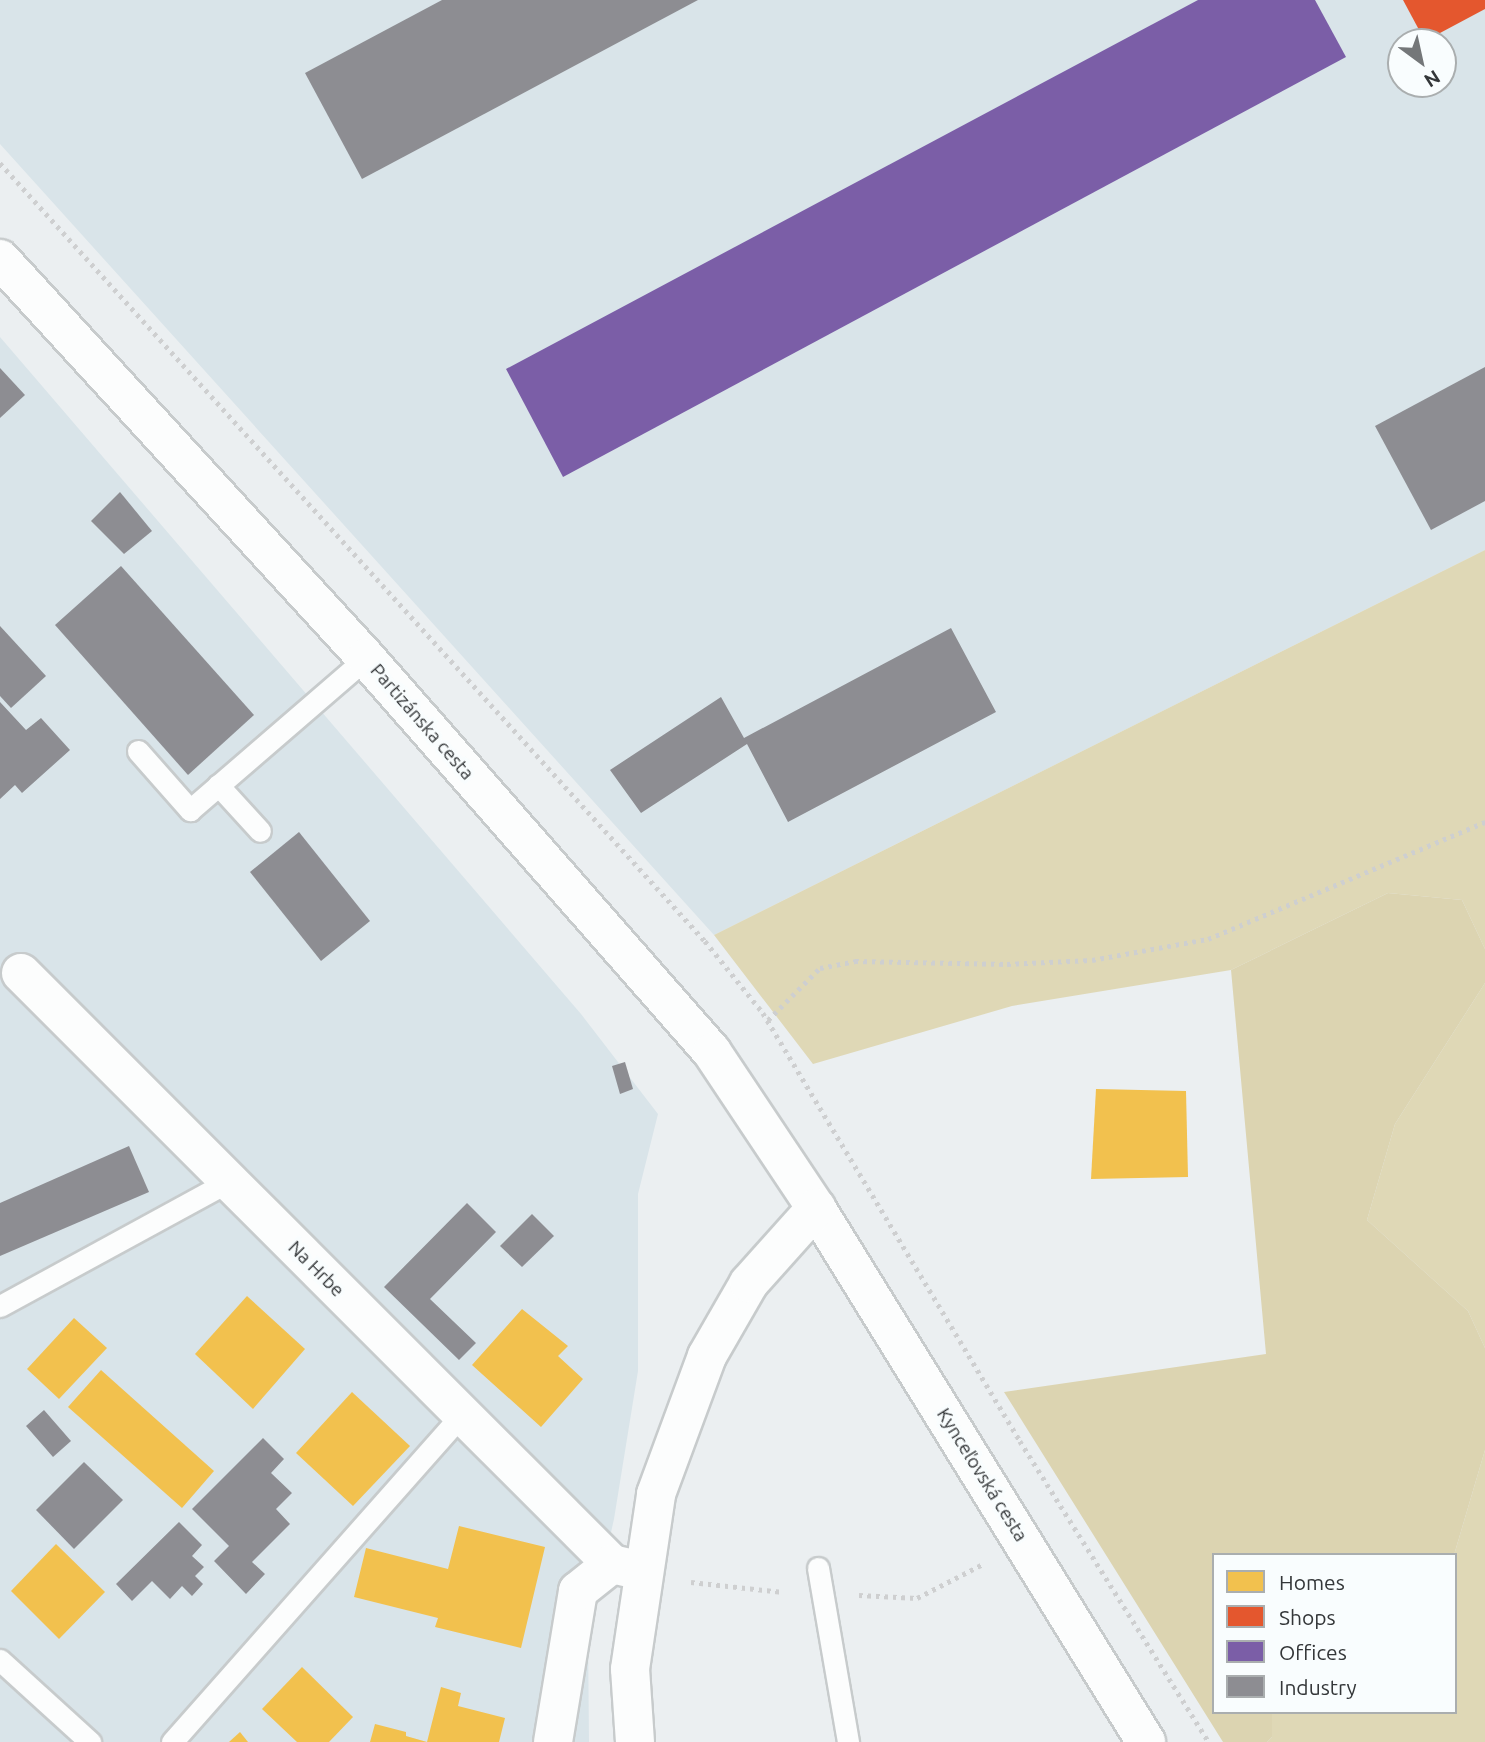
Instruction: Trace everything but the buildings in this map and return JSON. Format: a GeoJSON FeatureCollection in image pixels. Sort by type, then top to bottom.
{"type":"FeatureCollection","features":[{"type":"Feature","properties":{"kind":"street","name":"Partizánska cesta"},"geometry":{"type":"LineString","coordinates":[[0,259],[366,658],[712,1052],[816,1208]]}},
{"type":"Feature","properties":{"kind":"street","name":"Na Hrbe"},"geometry":{"type":"LineString","coordinates":[[21,973],[227,1182],[462,1414],[627,1567]]}},
{"type":"Feature","properties":{"kind":"street"},"geometry":{"type":"LineString","coordinates":[[635,1742],[627,1567],[707,1356],[749,1283],[816,1208]]}},
{"type":"Feature","properties":{"kind":"street","name":"Kynceľovská cesta"},"geometry":{"type":"LineString","coordinates":[[816,1208],[1146,1742]]}},
{"type":"Feature","properties":{"kind":"street"},"geometry":{"type":"LineString","coordinates":[[553,1742],[578,1591],[627,1567]]}},
{"type":"Feature","properties":{"kind":"lane"},"geometry":{"type":"LineString","coordinates":[[138,751],[190,810],[366,658]]}},
{"type":"Feature","properties":{"kind":"lane"},"geometry":{"type":"LineString","coordinates":[[218,785],[260,831]]}},
{"type":"Feature","properties":{"kind":"lane"},"geometry":{"type":"LineString","coordinates":[[0,1306],[227,1182]]}},
{"type":"Feature","properties":{"kind":"lane"},"geometry":{"type":"LineString","coordinates":[[172,1742],[462,1414]]}},
{"type":"Feature","properties":{"kind":"lane"},"geometry":{"type":"LineString","coordinates":[[818,1569],[848,1742]]}},
{"type":"Feature","properties":{"kind":"lane"},"geometry":{"type":"LineString","coordinates":[[0,1660],[90,1742]]}},
{"type":"Feature","properties":{"kind":"path"},"geometry":{"type":"LineString","coordinates":[[768,1021],[820,968],[855,961],[1007,964],[1092,960],[1208,939],[1485,822]]}},
{"type":"Feature","properties":{"kind":"shaded area"},"geometry":{"type":"Polygon","coordinates":[[[0,0],[1485,0],[1485,550],[714,935],[0,144],[0,0]]]}},
{"type":"Feature","properties":{"kind":"shaded area"},"geometry":{"type":"Polygon","coordinates":[[[0,337],[581,1014],[658,1114],[638,1194],[638,1371],[614,1519],[588,1634],[589,1742],[0,1742],[0,337]]]}},
{"type":"Feature","properties":{"kind":"shaded area"},"geometry":{"type":"Polygon","coordinates":[[[1485,550],[1485,949],[1462,900],[1388,893],[1231,970],[1012,1006],[813,1064],[714,935],[1485,550]]]}},
{"type":"Feature","properties":{"kind":"shaded area"},"geometry":{"type":"Polygon","coordinates":[[[1388,893],[1462,900],[1485,949],[1485,983],[1395,1124],[1367,1220],[1468,1311],[1485,1348],[1485,1450],[1455,1553],[1212,1553],[1212,1714],[1272,1714],[1272,1737],[1267,1742],[1223,1742],[1004,1392],[1266,1354],[1231,970],[1388,893]]]}},
{"type":"Feature","properties":{"kind":"shaded area"},"geometry":{"type":"Polygon","coordinates":[[[1485,983],[1485,1348],[1468,1311],[1367,1220],[1395,1124],[1485,983]]]}},
{"type":"Feature","properties":{"kind":"shaded area"},"geometry":{"type":"Polygon","coordinates":[[[1485,1450],[1485,1742],[1267,1742],[1272,1737],[1272,1714],[1457,1714],[1457,1553],[1455,1553],[1485,1450]]]}}]}
